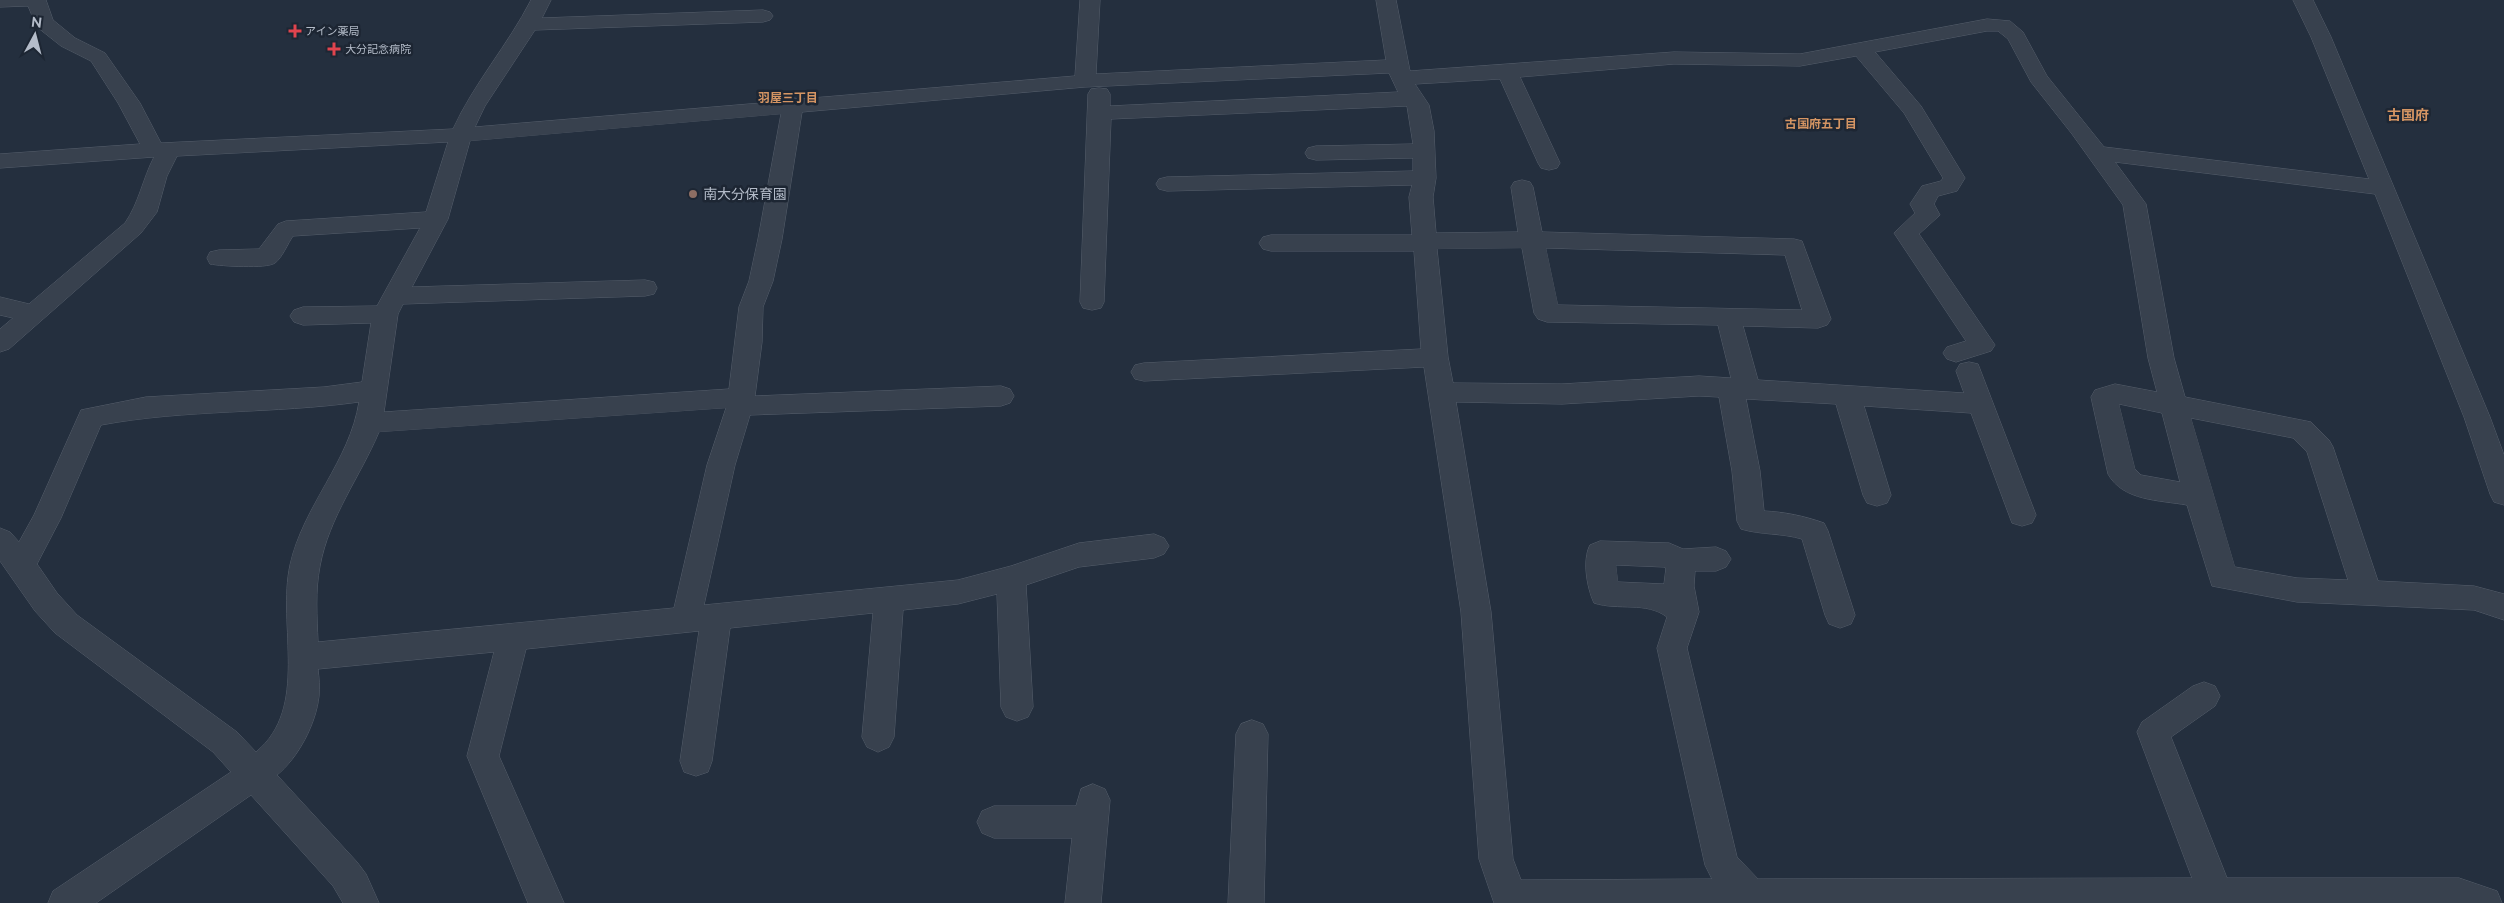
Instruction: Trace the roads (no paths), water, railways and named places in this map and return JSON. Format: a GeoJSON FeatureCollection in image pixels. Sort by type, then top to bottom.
{"type":"FeatureCollection","features":[{"type":"Feature","properties":{"kind":"street"},"geometry":{"type":"LineString","coordinates":[[0,1],[31,0]]}},
{"type":"Feature","properties":{"kind":"street"},"geometry":{"type":"LineString","coordinates":[[0,343],[132,228],[145,212],[162,149],[98,57],[68,42],[44,23],[36,0]]}},
{"type":"Feature","properties":{"kind":"street"},"geometry":{"type":"LineString","coordinates":[[66,903],[100,894],[253,775],[270,760],[293,728],[303,696],[302,589],[305,565],[313,538],[327,506],[362,442],[369,423],[389,305],[436,218],[461,135],[474,106],[529,24],[541,0]]}},
{"type":"Feature","properties":{"kind":"street"},"geometry":{"type":"LineString","coordinates":[[1090,0],[1091,80],[1100,112],[1092,302]]}},
{"type":"Feature","properties":{"kind":"street"},"geometry":{"type":"LineString","coordinates":[[1386,0],[1405,81],[1423,131],[1425,178],[1422,197],[1434,357],[1454,461],[1476,612],[1496,860],[1511,900],[1751,898],[2218,900],[2459,895],[2484,903]]}},
{"type":"Feature","properties":{"kind":"street"},"geometry":{"type":"LineString","coordinates":[[2303,0],[2321,37],[2384,188],[2477,417],[2504,494]]}},
{"type":"Feature","properties":{"kind":"street"},"geometry":{"type":"LineString","coordinates":[[529,24],[763,16]]}},
{"type":"Feature","properties":{"kind":"street"},"geometry":{"type":"LineString","coordinates":[[1100,112],[1405,81],[1674,58],[1790,61],[1862,50],[1988,25],[2003,25],[2016,36],[2038,78],[2098,153],[2131,198],[2137,210],[2161,358],[2198,496],[2223,577],[2297,590],[2474,598],[2504,607]]}},
{"type":"Feature","properties":{"kind":"street"},"geometry":{"type":"LineString","coordinates":[[1862,50],[1900,89],[1932,136],[1954,178],[1954,181],[1949,186],[1930,191],[1922,204],[1928,215],[1906,233],[1982,345],[1962,362],[1981,404],[2022,515]]}},
{"type":"Feature","properties":{"kind":"street"},"geometry":{"type":"LineString","coordinates":[[1507,72],[1549,163]]}},
{"type":"Feature","properties":{"kind":"street"},"geometry":{"type":"LineString","coordinates":[[0,161],[162,149],[461,135],[793,104],[1091,80],[1405,81]]}},
{"type":"Feature","properties":{"kind":"street"},"geometry":{"type":"LineString","coordinates":[[696,761],[701,619],[721,465],[740,401],[749,342],[751,307],[761,280],[770,239],[793,104]]}},
{"type":"Feature","properties":{"kind":"street"},"geometry":{"type":"LineString","coordinates":[[1316,153],[1424,151]]}},
{"type":"Feature","properties":{"kind":"street"},"geometry":{"type":"LineString","coordinates":[[2098,153],[2384,188]]}},
{"type":"Feature","properties":{"kind":"street"},"geometry":{"type":"LineString","coordinates":[[1167,184],[1425,178]]}},
{"type":"Feature","properties":{"kind":"street"},"geometry":{"type":"LineString","coordinates":[[1271,243],[1532,241],[1794,247],[1818,320],[1547,313],[1532,241],[1522,187]]}},
{"type":"Feature","properties":{"kind":"street"},"geometry":{"type":"LineString","coordinates":[[219,258],[266,257],[286,229],[436,218]]}},
{"type":"Feature","properties":{"kind":"street"},"geometry":{"type":"LineString","coordinates":[[303,316],[389,305],[645,288]]}},
{"type":"Feature","properties":{"kind":"street"},"geometry":{"type":"LineString","coordinates":[[0,306],[34,314]]}},
{"type":"Feature","properties":{"kind":"street"},"geometry":{"type":"LineString","coordinates":[[1728,317],[1739,388],[1751,521],[1789,524],[1814,531],[1840,615]]}},
{"type":"Feature","properties":{"kind":"street"},"geometry":{"type":"LineString","coordinates":[[1144,372],[1434,357]]}},
{"type":"Feature","properties":{"kind":"street"},"geometry":{"type":"LineString","coordinates":[[1440,392],[1562,394],[1675,386],[1739,388],[1981,404]]}},
{"type":"Feature","properties":{"kind":"street"},"geometry":{"type":"LineString","coordinates":[[21,565],[47,518],[91,417],[146,407],[324,397],[374,390]]}},
{"type":"Feature","properties":{"kind":"street"},"geometry":{"type":"LineString","coordinates":[[2198,496],[2133,484],[2122,474],[2104,397],[2115,394],[2301,430],[2319,447],[2366,594]]}},
{"type":"Feature","properties":{"kind":"street"},"geometry":{"type":"LineString","coordinates":[[1847,395],[1877,495]]}},
{"type":"Feature","properties":{"kind":"street"},"geometry":{"type":"LineString","coordinates":[[369,423],[430,418],[513,415],[627,404],[1001,396]]}},
{"type":"Feature","properties":{"kind":"street"},"geometry":{"type":"LineString","coordinates":[[0,540],[21,565],[46,602],[66,624],[225,742],[345,874],[354,886],[360,903]]}},
{"type":"Feature","properties":{"kind":"street"},"geometry":{"type":"LineString","coordinates":[[302,657],[888,601],[958,592],[1011,578],[1079,555],[1154,546]]}},
{"type":"Feature","properties":{"kind":"street"},"geometry":{"type":"LineString","coordinates":[[1680,563],[1669,556],[1600,553],[1605,594],[1662,596],[1684,612]]}},
{"type":"Feature","properties":{"kind":"street"},"geometry":{"type":"LineString","coordinates":[[1680,563],[1689,559],[1716,559]]}},
{"type":"Feature","properties":{"kind":"street"},"geometry":{"type":"LineString","coordinates":[[1680,563],[1679,586],[1684,612],[1672,648],[1722,865],[1751,898]]}},
{"type":"Feature","properties":{"kind":"street"},"geometry":{"type":"LineString","coordinates":[[1011,578],[1017,707]]}},
{"type":"Feature","properties":{"kind":"street"},"geometry":{"type":"LineString","coordinates":[[878,737],[888,601]]}},
{"type":"Feature","properties":{"kind":"street"},"geometry":{"type":"LineString","coordinates":[[513,637],[483,756],[546,903]]}},
{"type":"Feature","properties":{"kind":"street"},"geometry":{"type":"LineString","coordinates":[[2204,696],[2153,732],[2218,900]]}},
{"type":"Feature","properties":{"kind":"street"},"geometry":{"type":"LineString","coordinates":[[1246,903],[1252,734]]}},
{"type":"Feature","properties":{"kind":"street"},"geometry":{"type":"LineString","coordinates":[[994,822],[1092,811],[1083,903]]}},
{"type":"Feature","properties":{"kind":"place","name":"アイン薬局"},"geometry":{"type":"Point","coordinates":[295,31]}},
{"type":"Feature","properties":{"kind":"place","name":"大分記念病院"},"geometry":{"type":"Point","coordinates":[334,49]}},
{"type":"Feature","properties":{"kind":"place","name":"南大分保育園"},"geometry":{"type":"Point","coordinates":[693,194]}},
{"type":"Feature","properties":{"kind":"district","name":"羽屋三丁目"},"geometry":{"type":"Point","coordinates":[788,98]}},
{"type":"Feature","properties":{"kind":"district","name":"古国府"},"geometry":{"type":"Point","coordinates":[2408,115]}},
{"type":"Feature","properties":{"kind":"district","name":"古国府五丁目"},"geometry":{"type":"Point","coordinates":[1821,124]}}]}
